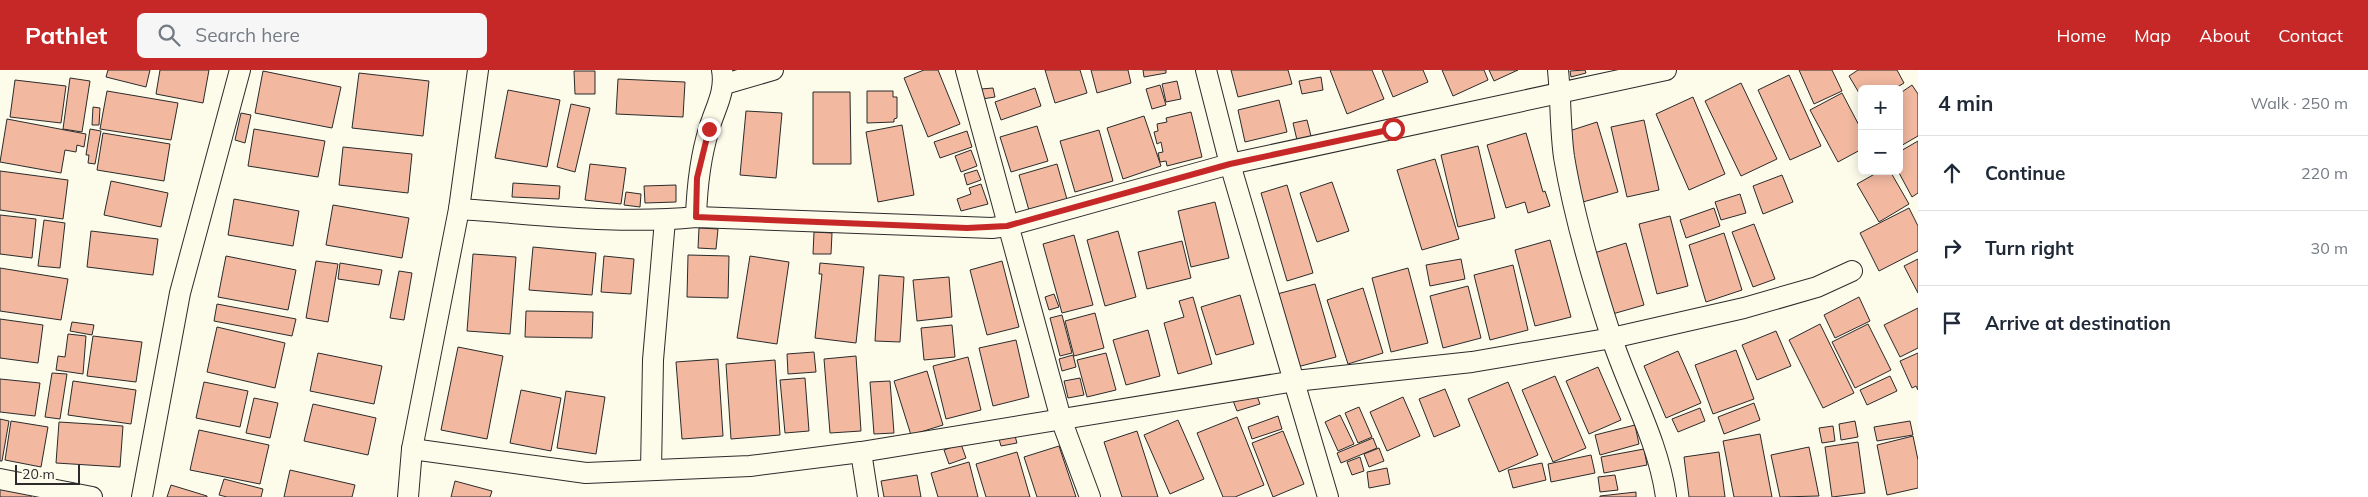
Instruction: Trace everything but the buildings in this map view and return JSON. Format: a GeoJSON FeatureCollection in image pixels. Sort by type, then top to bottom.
{"type":"FeatureCollection","features":[{"type":"Feature","properties":{"kind":"street"},"geometry":{"type":"LineString","coordinates":[[142,497],[180,293],[240,70]]}},
{"type":"Feature","properties":{"kind":"street"},"geometry":{"type":"LineString","coordinates":[[408,497],[412,449],[458,209],[478,70]]}},
{"type":"Feature","properties":{"kind":"street"},"geometry":{"type":"LineString","coordinates":[[696,217],[697,178],[724,77],[773,70]]}},
{"type":"Feature","properties":{"kind":"street"},"geometry":{"type":"LineString","coordinates":[[966,70],[1061,419],[1090,497]]}},
{"type":"Feature","properties":{"kind":"street"},"geometry":{"type":"LineString","coordinates":[[1206,70],[1230,164],[1328,497]]}},
{"type":"Feature","properties":{"kind":"street"},"geometry":{"type":"LineString","coordinates":[[1558,70],[1564,156],[1580,231],[1612,338],[1641,408],[1662,468],[1666,497]]}},
{"type":"Feature","properties":{"kind":"street"},"geometry":{"type":"LineString","coordinates":[[458,209],[563,217],[665,220],[696,217],[967,228],[1007,226],[1230,164],[1666,70]]}},
{"type":"Feature","properties":{"kind":"street"},"geometry":{"type":"LineString","coordinates":[[651,470],[652,360],[665,220]]}},
{"type":"Feature","properties":{"kind":"street"},"geometry":{"type":"LineString","coordinates":[[412,449],[586,472],[750,466],[861,452],[1295,381],[1472,362],[1612,338],[1753,305],[1817,287],[1852,272]]}},
{"type":"Feature","properties":{"kind":"street"},"geometry":{"type":"LineString","coordinates":[[861,452],[868,497]]}},
{"type":"Feature","properties":{"kind":"street"},"geometry":{"type":"LineString","coordinates":[[0,479],[92,497]]}},
{"type":"Feature","properties":{"kind":"route"},"geometry":{"type":"LineString","coordinates":[[709,129],[697,178],[696,217],[992,228],[1007,226],[1230,164],[1393,129]]}}]}
